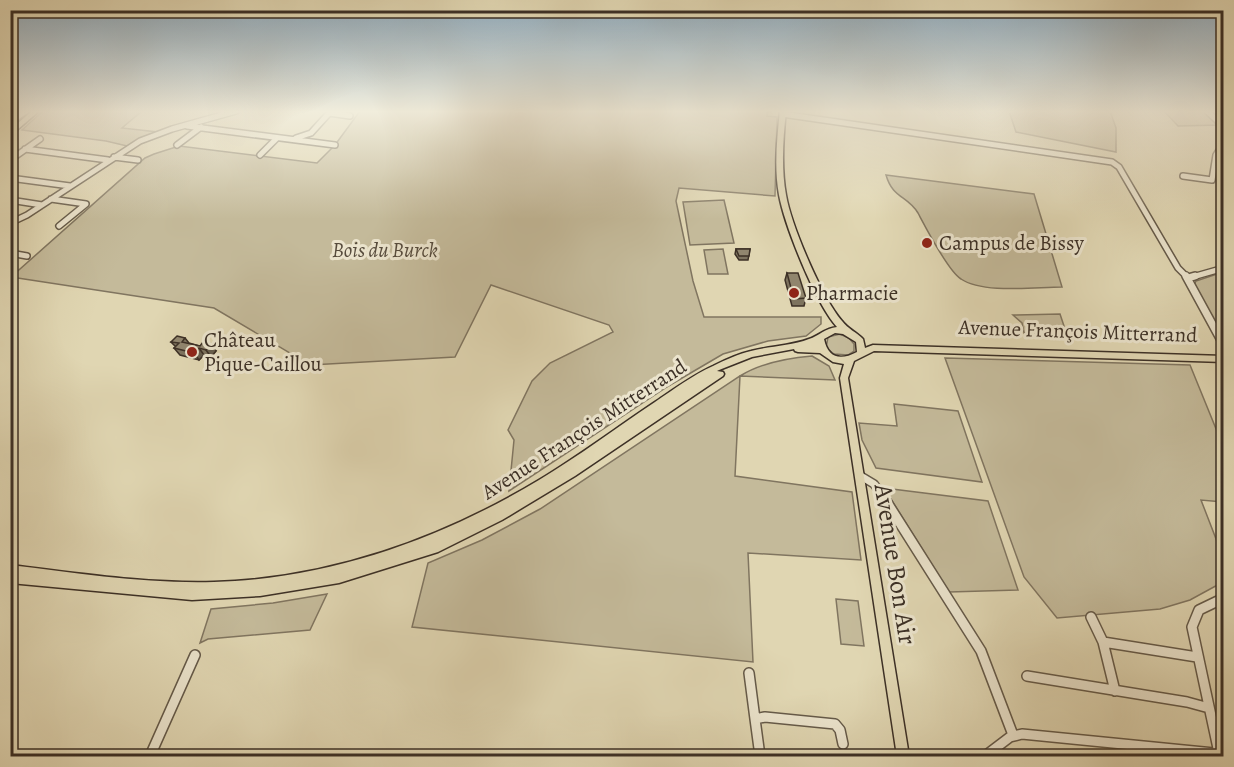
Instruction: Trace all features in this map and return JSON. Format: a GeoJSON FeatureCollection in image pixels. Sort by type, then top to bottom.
{"type":"FeatureCollection","features":[{"type":"Feature","properties":{"kind":"main road"},"geometry":{"type":"LineString","coordinates":[[782,147],[783,197],[805,259],[833,318],[860,341],[861,353],[850,360],[841,361],[826,354],[819,342],[833,318]]}},
{"type":"Feature","properties":{"kind":"main road"},"geometry":{"type":"LineString","coordinates":[[826,333],[847,332]]}},
{"type":"Feature","properties":{"kind":"main road","name":"Avenue François Mitterrand"},"geometry":{"type":"LineString","coordinates":[[10,570],[168,587],[234,586],[299,578],[387,556],[431,541],[521,496],[716,368],[751,354],[812,342],[826,333]]}},
{"type":"Feature","properties":{"kind":"main road","name":"Avenue François Mitterrand"},"geometry":{"type":"LineString","coordinates":[[860,341],[874,344],[1224,355]]}},
{"type":"Feature","properties":{"kind":"main road","name":"Avenue François Mitterrand"},"geometry":{"type":"LineString","coordinates":[[10,578],[192,596],[260,591],[339,578],[434,548],[498,518],[571,473],[702,384],[736,365],[782,352],[812,348],[826,354]]}},
{"type":"Feature","properties":{"kind":"main road","name":"Avenue François Mitterrand"},"geometry":{"type":"LineString","coordinates":[[861,353],[873,348],[1224,360]]}},
{"type":"Feature","properties":{"kind":"main road","name":"Avenue Bon Air"},"geometry":{"type":"LineString","coordinates":[[826,354],[840,368],[844,378],[903,756]]}},
{"type":"Feature","properties":{"kind":"main road","name":"Avenue Bon Air"},"geometry":{"type":"LineString","coordinates":[[844,378],[850,360]]}},
{"type":"Feature","properties":{"kind":"street"},"geometry":{"type":"LineString","coordinates":[[13,158],[28,147]]}},
{"type":"Feature","properties":{"kind":"street"},"geometry":{"type":"LineString","coordinates":[[10,223],[42,205],[108,160],[133,147]]}},
{"type":"Feature","properties":{"kind":"street"},"geometry":{"type":"LineString","coordinates":[[260,155],[268,147]]}},
{"type":"Feature","properties":{"kind":"street"},"geometry":{"type":"LineString","coordinates":[[1010,147],[1112,162],[1119,167],[1178,268],[1188,278],[1222,342]]}},
{"type":"Feature","properties":{"kind":"street"},"geometry":{"type":"LineString","coordinates":[[1183,176],[1212,180],[1216,155],[1221,147]]}},
{"type":"Feature","properties":{"kind":"street"},"geometry":{"type":"LineString","coordinates":[[25,149],[108,160]]}},
{"type":"Feature","properties":{"kind":"street"},"geometry":{"type":"LineString","coordinates":[[114,157],[138,160]]}},
{"type":"Feature","properties":{"kind":"street"},"geometry":{"type":"LineString","coordinates":[[10,178],[70,186]]}},
{"type":"Feature","properties":{"kind":"street"},"geometry":{"type":"LineString","coordinates":[[51,199],[86,204],[59,226]]}},
{"type":"Feature","properties":{"kind":"street"},"geometry":{"type":"LineString","coordinates":[[10,200],[42,205]]}},
{"type":"Feature","properties":{"kind":"street"},"geometry":{"type":"LineString","coordinates":[[10,253],[27,256]]}},
{"type":"Feature","properties":{"kind":"street"},"geometry":{"type":"LineString","coordinates":[[1188,278],[1224,268]]}},
{"type":"Feature","properties":{"kind":"street"},"geometry":{"type":"LineString","coordinates":[[859,475],[874,484],[888,502],[981,651],[1013,735]]}},
{"type":"Feature","properties":{"kind":"street"},"geometry":{"type":"LineString","coordinates":[[985,756],[1013,735],[1022,734],[1221,754],[1197,657],[1192,627],[1199,610],[1224,598]]}},
{"type":"Feature","properties":{"kind":"street"},"geometry":{"type":"LineString","coordinates":[[1091,617],[1103,642],[1115,691]]}},
{"type":"Feature","properties":{"kind":"street"},"geometry":{"type":"LineString","coordinates":[[1103,642],[1197,657]]}},
{"type":"Feature","properties":{"kind":"street"},"geometry":{"type":"LineString","coordinates":[[150,756],[195,655]]}},
{"type":"Feature","properties":{"kind":"street"},"geometry":{"type":"LineString","coordinates":[[749,673],[760,756]]}},
{"type":"Feature","properties":{"kind":"street"},"geometry":{"type":"LineString","coordinates":[[1027,676],[1187,702],[1209,708]]}},
{"type":"Feature","properties":{"kind":"street"},"geometry":{"type":"LineString","coordinates":[[755,719],[765,717],[835,724],[840,730],[843,744]]}},
{"type":"Feature","properties":{"kind":"green space","name":"Bois du Burck"},"geometry":{"type":"Polygon","coordinates":[[[177,147],[185,147],[317,163],[333,147],[776,147],[775,196],[679,188],[676,201],[693,281],[704,317],[821,317],[821,324],[806,336],[768,341],[723,354],[665,388],[509,491],[514,440],[508,430],[532,381],[550,363],[613,332],[609,325],[491,285],[455,357],[310,365],[214,308],[11,277],[145,158],[154,154],[177,147]]]}},
{"type":"Feature","properties":{"kind":"green space"},"geometry":{"type":"Polygon","coordinates":[[[1090,147],[1116,147],[1116,152],[1090,147]]]}},
{"type":"Feature","properties":{"kind":"green space"},"geometry":{"type":"Polygon","coordinates":[[[886,175],[1034,194],[1062,287],[982,287],[961,279],[944,259],[914,207],[892,189],[886,175]]]}},
{"type":"Feature","properties":{"kind":"green space"},"geometry":{"type":"Polygon","coordinates":[[[724,200],[734,243],[690,245],[683,202],[724,200]]]}},
{"type":"Feature","properties":{"kind":"green space"},"geometry":{"type":"Polygon","coordinates":[[[723,249],[728,274],[708,274],[704,250],[723,249]]]}},
{"type":"Feature","properties":{"kind":"green space"},"geometry":{"type":"Polygon","coordinates":[[[1223,272],[1223,336],[1194,285],[1196,281],[1223,272]]]}},
{"type":"Feature","properties":{"kind":"green space"},"geometry":{"type":"Polygon","coordinates":[[[1060,314],[1067,335],[1024,333],[1022,323],[1013,315],[1060,314]]]}},
{"type":"Feature","properties":{"kind":"green space"},"geometry":{"type":"Polygon","coordinates":[[[840,334],[849,338],[854,344],[854,351],[848,355],[834,354],[826,348],[828,337],[840,334]]]}},
{"type":"Feature","properties":{"kind":"green space"},"geometry":{"type":"Polygon","coordinates":[[[812,356],[829,366],[835,380],[740,376],[775,362],[812,356]]]}},
{"type":"Feature","properties":{"kind":"green space"},"geometry":{"type":"Polygon","coordinates":[[[945,358],[1190,365],[1223,446],[1223,502],[1201,500],[1223,557],[1223,582],[1190,600],[1160,609],[1057,618],[1024,577],[945,358]]]}},
{"type":"Feature","properties":{"kind":"green space"},"geometry":{"type":"Polygon","coordinates":[[[740,376],[735,476],[852,492],[861,560],[748,553],[753,662],[412,627],[428,563],[482,540],[540,509],[740,376]]]}},
{"type":"Feature","properties":{"kind":"green space"},"geometry":{"type":"Polygon","coordinates":[[[894,404],[958,411],[982,482],[876,468],[862,440],[859,423],[897,426],[894,404]]]}},
{"type":"Feature","properties":{"kind":"green space"},"geometry":{"type":"Polygon","coordinates":[[[884,488],[988,501],[1018,590],[949,592],[884,488]]]}},
{"type":"Feature","properties":{"kind":"green space"},"geometry":{"type":"Polygon","coordinates":[[[327,594],[310,630],[208,639],[200,643],[211,609],[273,603],[327,594]]]}},
{"type":"Feature","properties":{"kind":"green space"},"geometry":{"type":"Polygon","coordinates":[[[836,599],[858,601],[864,646],[841,644],[836,599]]]}},
{"type":"Feature","properties":{"kind":"building"},"geometry":{"type":"Polygon","coordinates":[[[736,249],[750,249],[749,256],[739,256],[736,249]]]}},
{"type":"Feature","properties":{"kind":"building"},"geometry":{"type":"Polygon","coordinates":[[[787,273],[798,273],[806,298],[794,299],[787,273]]]}},
{"type":"Feature","properties":{"kind":"building"},"geometry":{"type":"Polygon","coordinates":[[[177,336],[185,338],[182,342],[200,346],[203,342],[212,344],[206,350],[199,348],[194,353],[174,348],[179,343],[171,342],[177,336]]]}},
{"type":"Feature","properties":{"kind":"place","name":"Campus de Bissy"},"geometry":{"type":"Point","coordinates":[927,243]}},
{"type":"Feature","properties":{"kind":"place","name":"Pharmacie"},"geometry":{"type":"Point","coordinates":[794,293]}},
{"type":"Feature","properties":{"kind":"place","name":"Château Pique-Caillou"},"geometry":{"type":"Point","coordinates":[192,352]}}]}
